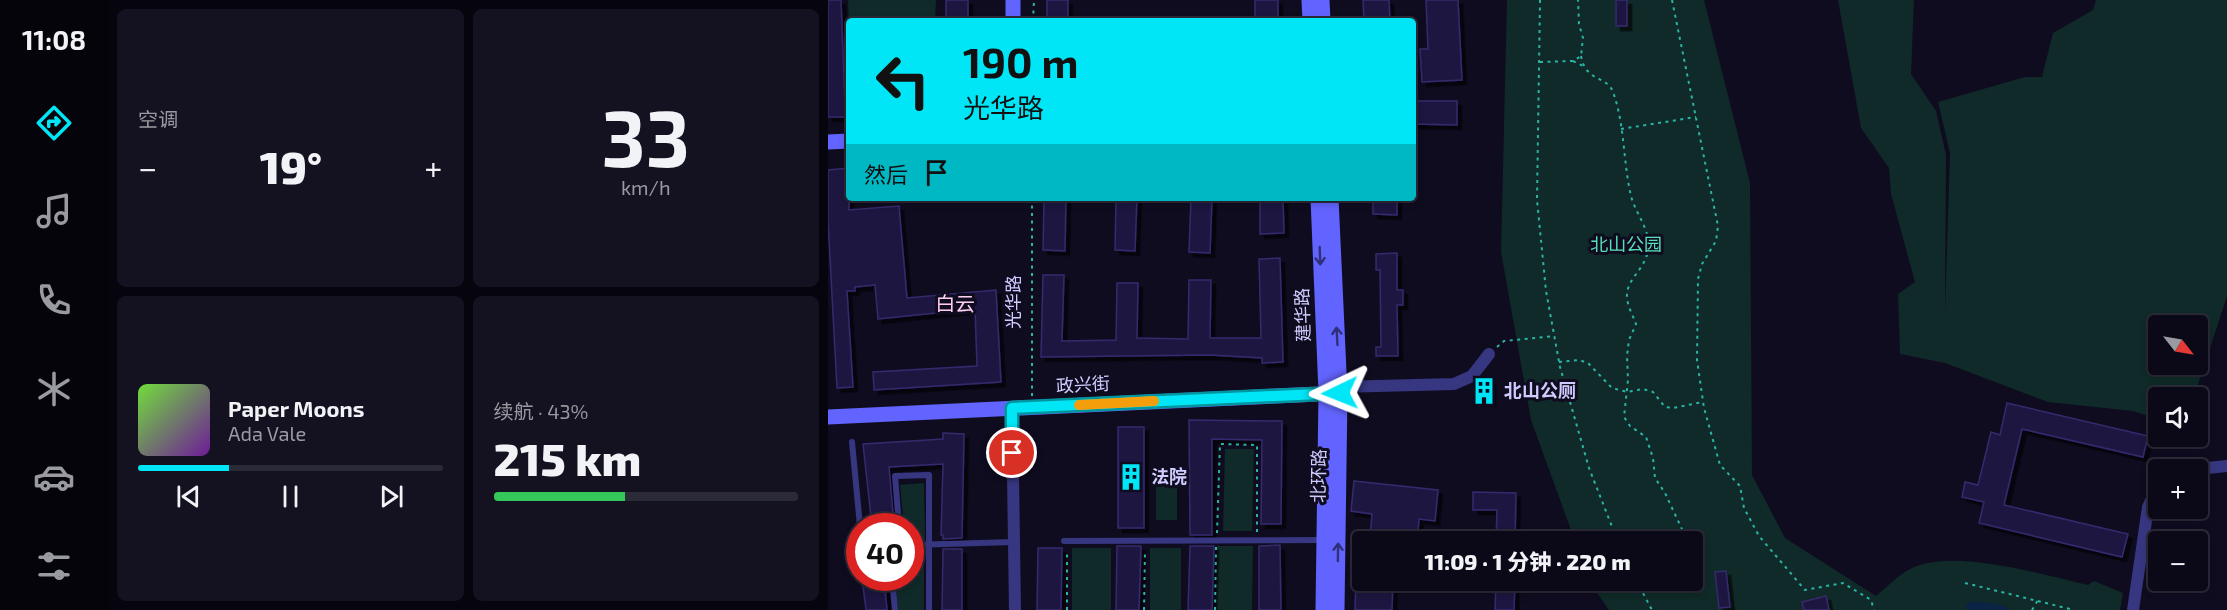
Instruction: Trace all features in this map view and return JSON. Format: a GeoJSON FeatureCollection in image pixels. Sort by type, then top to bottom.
{"type":"FeatureCollection","features":[{"type":"Feature","properties":{"kind":"street"},"geometry":{"type":"LineString","coordinates":[[1013,0],[1013,18]]}},
{"type":"Feature","properties":{"kind":"street"},"geometry":{"type":"LineString","coordinates":[[1309,0],[1310,18]]}},
{"type":"Feature","properties":{"kind":"street"},"geometry":{"type":"LineString","coordinates":[[1322,0],[1323,18]]}},
{"type":"Feature","properties":{"kind":"street"},"geometry":{"type":"LineString","coordinates":[[828,142],[846,141]]}},
{"type":"Feature","properties":{"kind":"street","name":"建华路"},"geometry":{"type":"LineString","coordinates":[[1318,201],[1335,391],[1324,540],[1323,610]]}},
{"type":"Feature","properties":{"kind":"street","name":"北环路"},"geometry":{"type":"LineString","coordinates":[[1331,201],[1337,610]]}},
{"type":"Feature","properties":{"kind":"street"},"geometry":{"type":"LineString","coordinates":[[1335,391],[1454,384],[1472,376],[1489,354]]}},
{"type":"Feature","properties":{"kind":"street","name":"政兴街"},"geometry":{"type":"LineString","coordinates":[[828,417],[1335,391]]}},
{"type":"Feature","properties":{"kind":"street"},"geometry":{"type":"LineString","coordinates":[[1012,408],[1015,610]]}},
{"type":"Feature","properties":{"kind":"street"},"geometry":{"type":"LineString","coordinates":[[2208,468],[2227,466]]}},
{"type":"Feature","properties":{"kind":"street"},"geometry":{"type":"LineString","coordinates":[[2133,610],[2148,507]]}},
{"type":"Feature","properties":{"kind":"lane"},"geometry":{"type":"LineString","coordinates":[[852,442],[859,513]]}},
{"type":"Feature","properties":{"kind":"lane"},"geometry":{"type":"LineString","coordinates":[[898,513],[895,476],[928,475],[929,610]]}},
{"type":"Feature","properties":{"kind":"lane"},"geometry":{"type":"LineString","coordinates":[[1066,541],[1324,540]]}},
{"type":"Feature","properties":{"kind":"lane"},"geometry":{"type":"LineString","coordinates":[[924,544],[1014,542]]}},
{"type":"Feature","properties":{"kind":"lane"},"geometry":{"type":"LineString","coordinates":[[893,591],[895,610]]}},
{"type":"Feature","properties":{"kind":"path"},"geometry":{"type":"LineString","coordinates":[[1033,18],[1034,0]]}},
{"type":"Feature","properties":{"kind":"path"},"geometry":{"type":"LineString","coordinates":[[1540,0],[1538,200],[1546,291],[1559,362],[1588,468],[1614,531]]}},
{"type":"Feature","properties":{"kind":"path"},"geometry":{"type":"LineString","coordinates":[[1578,0],[1579,24],[1583,38],[1581,56],[1583,66]]}},
{"type":"Feature","properties":{"kind":"path"},"geometry":{"type":"LineString","coordinates":[[1672,0],[1719,226],[1716,241],[1702,264],[1698,279],[1697,360],[1703,402],[1720,465],[1740,486],[1744,508],[1760,536],[1804,590],[1843,583],[1871,600],[1874,610]]}},
{"type":"Feature","properties":{"kind":"path"},"geometry":{"type":"LineString","coordinates":[[1573,61],[1581,56]]}},
{"type":"Feature","properties":{"kind":"path"},"geometry":{"type":"LineString","coordinates":[[1539,62],[1573,61],[1583,66],[1591,76],[1604,81],[1612,89],[1618,107],[1631,196],[1648,239],[1647,255],[1643,266],[1629,282],[1628,287],[1629,307],[1636,324],[1629,340],[1624,417],[1630,426],[1646,437],[1653,458],[1655,478],[1665,493],[1683,531]]}},
{"type":"Feature","properties":{"kind":"path"},"geometry":{"type":"LineString","coordinates":[[1621,129],[1696,117]]}},
{"type":"Feature","properties":{"kind":"path","name":"光华路"},"geometry":{"type":"LineString","coordinates":[[1032,201],[1032,407]]}},
{"type":"Feature","properties":{"kind":"path"},"geometry":{"type":"LineString","coordinates":[[1489,354],[1504,341],[1554,336]]}},
{"type":"Feature","properties":{"kind":"path"},"geometry":{"type":"LineString","coordinates":[[1559,362],[1579,360],[1588,363],[1612,388],[1627,392],[1643,389],[1653,392],[1665,407],[1673,408],[1703,402]]}},
{"type":"Feature","properties":{"kind":"path"},"geometry":{"type":"LineString","coordinates":[[1215,610],[1220,444],[1257,445],[1257,540]]}},
{"type":"Feature","properties":{"kind":"path"},"geometry":{"type":"LineString","coordinates":[[1066,541],[1067,610]]}},
{"type":"Feature","properties":{"kind":"path"},"geometry":{"type":"LineString","coordinates":[[1143,610],[1145,541]]}},
{"type":"Feature","properties":{"kind":"path"},"geometry":{"type":"LineString","coordinates":[[1965,583],[2074,610]]}},
{"type":"Feature","properties":{"kind":"path"},"geometry":{"type":"LineString","coordinates":[[1642,591],[1652,610]]}},
{"type":"Feature","properties":{"kind":"path"},"geometry":{"type":"LineString","coordinates":[[2032,610],[2038,600]]}},
{"type":"Feature","properties":{"kind":"green space"},"geometry":{"type":"Polygon","coordinates":[[[848,0],[936,0],[935,18],[849,18],[848,0]]]}},
{"type":"Feature","properties":{"kind":"green space","name":"北山公园"},"geometry":{"type":"Polygon","coordinates":[[[1507,0],[1704,0],[1750,183],[1752,475],[1785,538],[1876,596],[1912,568],[1930,563],[1974,562],[1999,565],[2088,585],[2094,581],[2123,593],[2120,610],[1609,610],[1596,591],[1703,591],[1703,531],[1571,531],[1531,420],[1501,252],[1507,0]]]}},
{"type":"Feature","properties":{"kind":"green space"},"geometry":{"type":"Polygon","coordinates":[[[1838,0],[1914,0],[1911,74],[1936,111],[1946,155],[1945,314],[1950,153],[1938,102],[2025,77],[2042,77],[2053,33],[2093,10],[2096,0],[2227,0],[2227,296],[2208,354],[2208,315],[2148,315],[2148,375],[2201,375],[2197,387],[2148,387],[2148,416],[2133,411],[2048,402],[1945,363],[1900,354],[1898,294],[1915,282],[1891,194],[1889,168],[1861,128],[1838,0]]]}},
{"type":"Feature","properties":{"kind":"green space"},"geometry":{"type":"Polygon","coordinates":[[[1225,449],[1254,449],[1252,531],[1223,531],[1225,449]]]}},
{"type":"Feature","properties":{"kind":"green space"},"geometry":{"type":"Polygon","coordinates":[[[1156,472],[1177,472],[1177,520],[1156,520],[1156,472]]]}},
{"type":"Feature","properties":{"kind":"green space"},"geometry":{"type":"Polygon","coordinates":[[[924,483],[925,541],[924,513],[903,513],[900,485],[924,483]]]}},
{"type":"Feature","properties":{"kind":"green space"},"geometry":{"type":"Polygon","coordinates":[[[1217,546],[1253,546],[1252,610],[1216,610],[1217,546]]]}},
{"type":"Feature","properties":{"kind":"green space"},"geometry":{"type":"Polygon","coordinates":[[[1072,548],[1111,548],[1111,610],[1072,610],[1072,548]]]}},
{"type":"Feature","properties":{"kind":"green space"},"geometry":{"type":"Polygon","coordinates":[[[1150,548],[1181,548],[1181,610],[1150,610],[1150,548]]]}},
{"type":"Feature","properties":{"kind":"green space"},"geometry":{"type":"Polygon","coordinates":[[[896,591],[924,591],[924,610],[898,610],[896,591]]]}},
{"type":"Feature","properties":{"kind":"water"},"geometry":{"type":"Polygon","coordinates":[[[1969,602],[1996,604],[2011,610],[1968,610],[1965,607],[1969,602]]]}},
{"type":"Feature","properties":{"kind":"building"},"geometry":{"type":"Polygon","coordinates":[[[828,0],[841,0],[846,117],[828,117],[828,0]]]}},
{"type":"Feature","properties":{"kind":"building"},"geometry":{"type":"Polygon","coordinates":[[[946,0],[968,0],[968,18],[946,18],[946,0]]]}},
{"type":"Feature","properties":{"kind":"building"},"geometry":{"type":"Polygon","coordinates":[[[1047,0],[1068,0],[1068,18],[1047,18],[1047,0]]]}},
{"type":"Feature","properties":{"kind":"building"},"geometry":{"type":"Polygon","coordinates":[[[1255,0],[1278,0],[1278,18],[1255,18],[1255,0]]]}},
{"type":"Feature","properties":{"kind":"building"},"geometry":{"type":"Polygon","coordinates":[[[1363,0],[1389,0],[1390,18],[1364,18],[1363,0]]]}},
{"type":"Feature","properties":{"kind":"building"},"geometry":{"type":"Polygon","coordinates":[[[1426,0],[1458,0],[1462,80],[1422,82],[1420,49],[1428,49],[1426,0]]]}},
{"type":"Feature","properties":{"kind":"building"},"geometry":{"type":"Polygon","coordinates":[[[1616,0],[1627,0],[1627,26],[1616,26],[1616,0]]]}},
{"type":"Feature","properties":{"kind":"building"},"geometry":{"type":"Polygon","coordinates":[[[1416,101],[1457,101],[1457,125],[1416,124],[1416,101]]]}},
{"type":"Feature","properties":{"kind":"building"},"geometry":{"type":"Polygon","coordinates":[[[846,168],[846,201],[849,201],[849,210],[899,206],[907,298],[996,290],[1001,382],[874,390],[873,372],[977,366],[975,309],[878,319],[875,285],[855,287],[855,291],[847,291],[853,387],[837,388],[828,221],[828,170],[846,168]]]}},
{"type":"Feature","properties":{"kind":"building"},"geometry":{"type":"Polygon","coordinates":[[[1044,201],[1066,201],[1065,251],[1043,250],[1044,201]]]}},
{"type":"Feature","properties":{"kind":"building"},"geometry":{"type":"Polygon","coordinates":[[[1116,201],[1137,201],[1135,251],[1115,250],[1116,201]]]}},
{"type":"Feature","properties":{"kind":"building"},"geometry":{"type":"Polygon","coordinates":[[[1191,201],[1212,201],[1210,253],[1189,252],[1191,201]]]}},
{"type":"Feature","properties":{"kind":"building"},"geometry":{"type":"Polygon","coordinates":[[[1260,201],[1283,201],[1284,233],[1260,234],[1260,201]]]}},
{"type":"Feature","properties":{"kind":"building"},"geometry":{"type":"Polygon","coordinates":[[[1373,201],[1397,201],[1397,215],[1373,214],[1373,201]]]}},
{"type":"Feature","properties":{"kind":"building"},"geometry":{"type":"Polygon","coordinates":[[[1397,253],[1397,290],[1403,290],[1403,305],[1397,305],[1398,356],[1376,356],[1376,347],[1381,347],[1380,270],[1376,270],[1376,254],[1397,253]]]}},
{"type":"Feature","properties":{"kind":"building"},"geometry":{"type":"Polygon","coordinates":[[[1280,258],[1283,362],[1262,363],[1262,358],[1210,355],[1041,357],[1043,275],[1064,275],[1062,341],[1116,340],[1117,283],[1138,283],[1137,338],[1188,339],[1189,280],[1211,280],[1210,338],[1261,338],[1259,259],[1280,258]]]}},
{"type":"Feature","properties":{"kind":"building","name":"北山公厕"},"geometry":{"type":"Polygon","coordinates":[[[1478,381],[1491,381],[1491,401],[1478,401],[1478,381]]]}},
{"type":"Feature","properties":{"kind":"building"},"geometry":{"type":"Polygon","coordinates":[[[2007,403],[2148,436],[2143,457],[2022,429],[2004,505],[2128,534],[2122,557],[1979,523],[1984,502],[1962,497],[1965,482],[1978,485],[1991,432],[2000,435],[2007,403]]]}},
{"type":"Feature","properties":{"kind":"building"},"geometry":{"type":"Polygon","coordinates":[[[1189,420],[1282,421],[1281,524],[1261,524],[1262,440],[1212,439],[1212,535],[1190,535],[1189,420]]]}},
{"type":"Feature","properties":{"kind":"building","name":"法院"},"geometry":{"type":"Polygon","coordinates":[[[1118,427],[1144,427],[1144,528],[1118,528],[1118,427]]]}},
{"type":"Feature","properties":{"kind":"building"},"geometry":{"type":"Polygon","coordinates":[[[943,433],[964,434],[962,538],[943,539],[941,535],[943,464],[889,467],[893,513],[871,513],[863,444],[943,439],[943,433]]]}},
{"type":"Feature","properties":{"kind":"building"},"geometry":{"type":"Polygon","coordinates":[[[1354,481],[1438,490],[1435,521],[1419,519],[1418,531],[1371,531],[1372,514],[1351,511],[1354,481]]]}},
{"type":"Feature","properties":{"kind":"building"},"geometry":{"type":"Polygon","coordinates":[[[1473,492],[1516,493],[1515,531],[1496,531],[1497,510],[1473,510],[1473,492]]]}},
{"type":"Feature","properties":{"kind":"building"},"geometry":{"type":"Polygon","coordinates":[[[1280,545],[1281,610],[1259,610],[1259,546],[1280,545]]]}},
{"type":"Feature","properties":{"kind":"building"},"geometry":{"type":"Polygon","coordinates":[[[1117,546],[1141,546],[1139,610],[1116,610],[1117,546]]]}},
{"type":"Feature","properties":{"kind":"building"},"geometry":{"type":"Polygon","coordinates":[[[1190,546],[1214,546],[1212,610],[1188,610],[1190,546]]]}},
{"type":"Feature","properties":{"kind":"building"},"geometry":{"type":"Polygon","coordinates":[[[1038,548],[1062,548],[1061,610],[1037,610],[1038,548]]]}},
{"type":"Feature","properties":{"kind":"building"},"geometry":{"type":"Polygon","coordinates":[[[943,549],[962,549],[962,610],[942,610],[943,549]]]}},
{"type":"Feature","properties":{"kind":"building"},"geometry":{"type":"Polygon","coordinates":[[[1726,571],[1730,607],[1719,608],[1715,572],[1726,571]]]}},
{"type":"Feature","properties":{"kind":"building"},"geometry":{"type":"Polygon","coordinates":[[[864,591],[885,591],[887,610],[866,610],[864,591]]]}},
{"type":"Feature","properties":{"kind":"building"},"geometry":{"type":"Polygon","coordinates":[[[1356,591],[1393,591],[1392,610],[1355,610],[1356,591]]]}},
{"type":"Feature","properties":{"kind":"building"},"geometry":{"type":"Polygon","coordinates":[[[1496,591],[1515,591],[1514,610],[1495,610],[1496,591]]]}},
{"type":"Feature","properties":{"kind":"building"},"geometry":{"type":"Polygon","coordinates":[[[1826,596],[1829,610],[1804,610],[1802,602],[1826,596]]]}},
{"type":"Feature","properties":{"kind":"slow traffic"},"geometry":{"type":"LineString","coordinates":[[1079,405],[1154,401]]}},
{"type":"Feature","properties":{"kind":"place","name":"北山公厕"},"geometry":{"type":"Point","coordinates":[1484,391]}},
{"type":"Feature","properties":{"kind":"place","name":"法院"},"geometry":{"type":"Point","coordinates":[1131,477]}},
{"type":"Feature","properties":{"kind":"district","name":"白云"},"geometry":{"type":"Point","coordinates":[955,304]}},
{"type":"Feature","properties":{"kind":"route"},"geometry":{"type":"LineString","coordinates":[[1012,453],[1012,408],[1340,393]]}}]}
